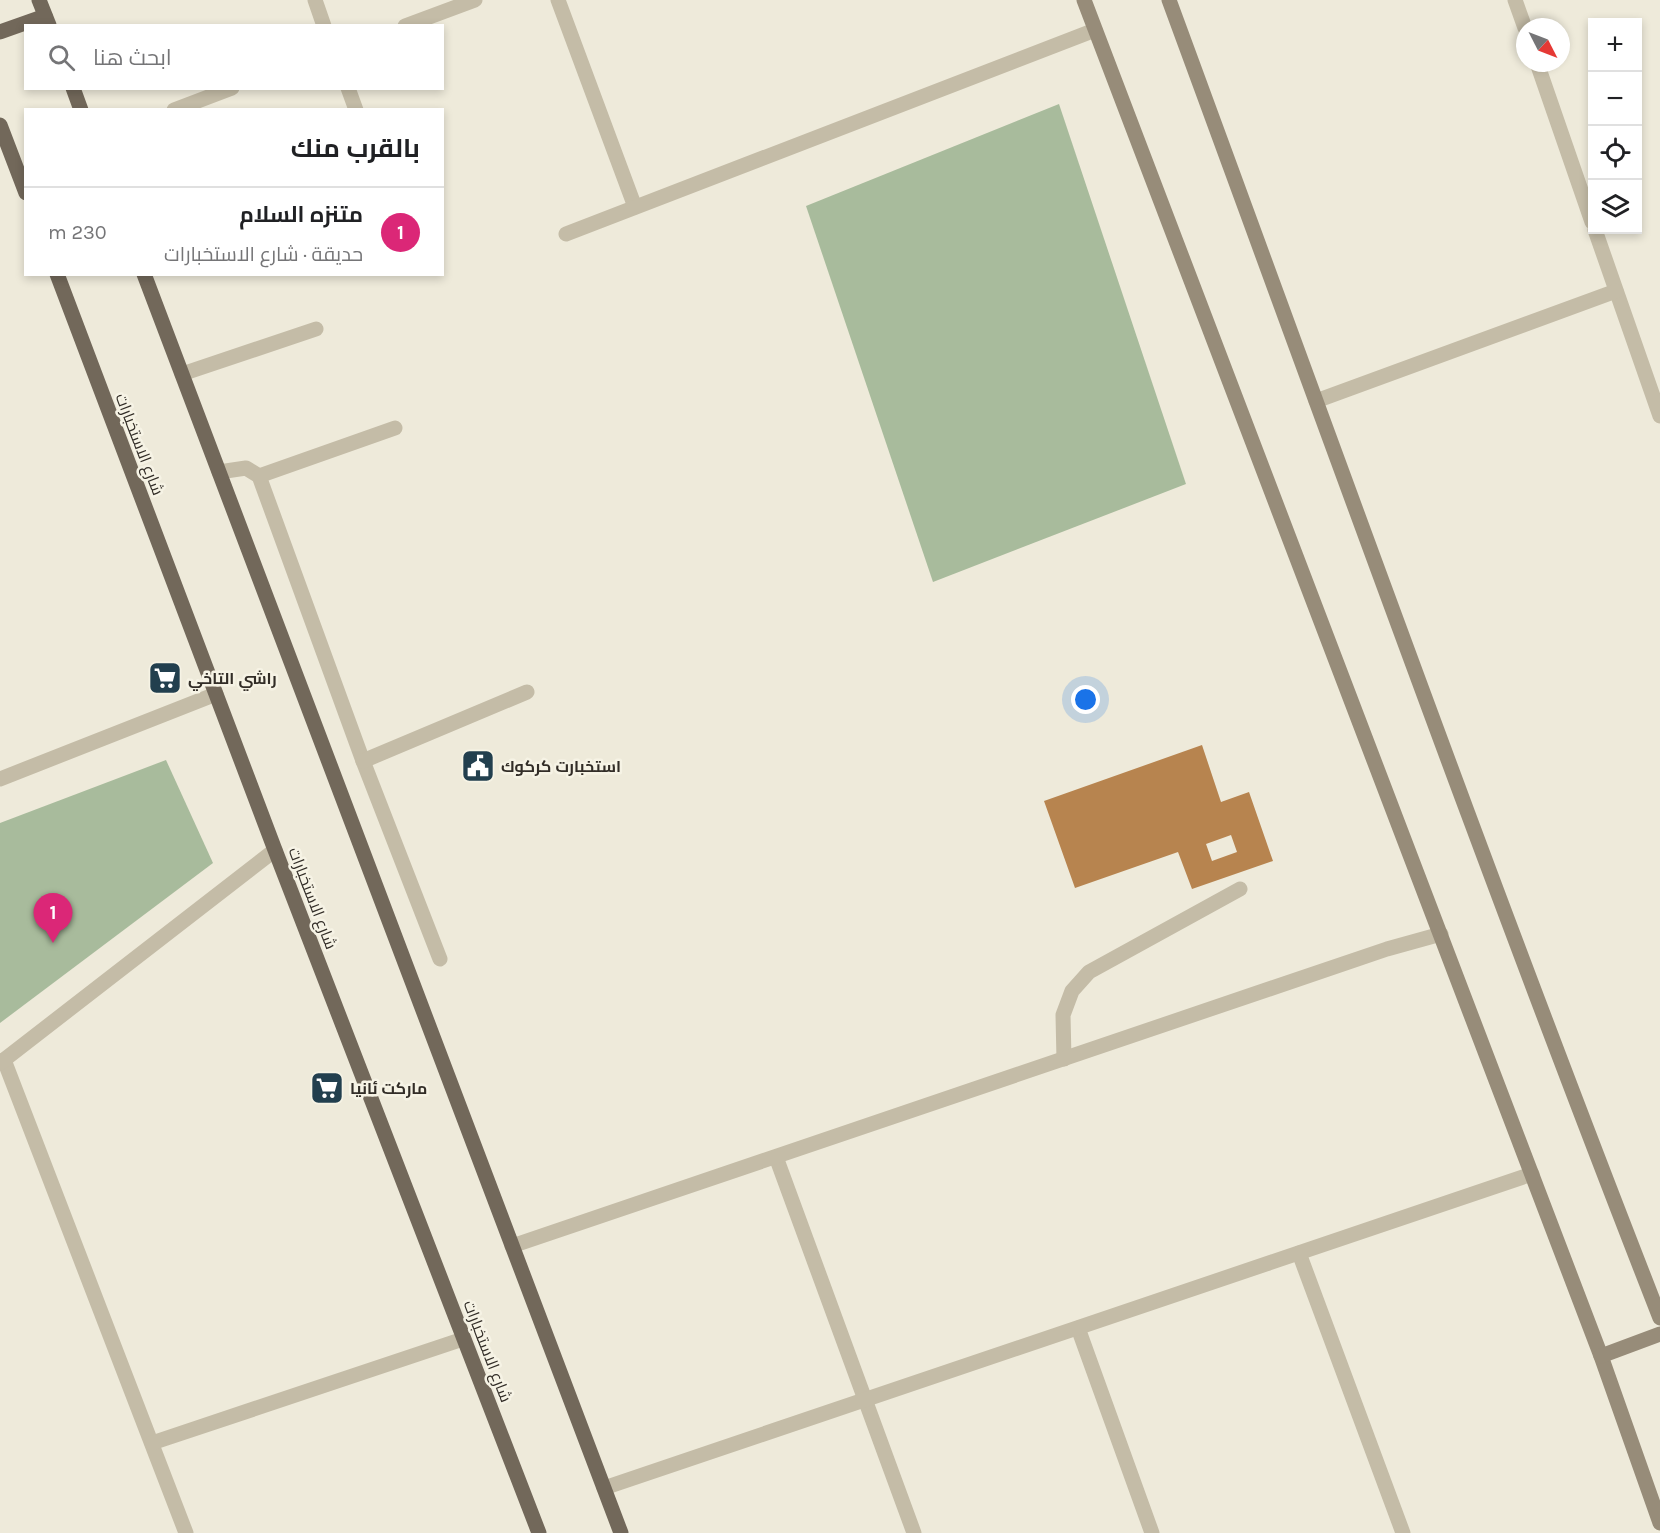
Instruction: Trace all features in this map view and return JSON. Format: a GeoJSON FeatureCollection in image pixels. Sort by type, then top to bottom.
{"type":"FeatureCollection","features":[{"type":"Feature","properties":{"kind":"main road"},"geometry":{"type":"LineString","coordinates":[[39,0],[47,21]]}},
{"type":"Feature","properties":{"kind":"main road"},"geometry":{"type":"LineString","coordinates":[[0,32],[24,26]]}},
{"type":"Feature","properties":{"kind":"main road"},"geometry":{"type":"LineString","coordinates":[[74,90],[80,108]]}},
{"type":"Feature","properties":{"kind":"main road"},"geometry":{"type":"LineString","coordinates":[[0,125],[24,188]]}},
{"type":"Feature","properties":{"kind":"main road","name":"شارع الاستخبارات"},"geometry":{"type":"LineString","coordinates":[[58,276],[275,850],[539,1533]]}},
{"type":"Feature","properties":{"kind":"main road"},"geometry":{"type":"LineString","coordinates":[[145,276],[621,1533]]}},
{"type":"Feature","properties":{"kind":"street"},"geometry":{"type":"LineString","coordinates":[[315,0],[323,24]]}},
{"type":"Feature","properties":{"kind":"street"},"geometry":{"type":"LineString","coordinates":[[410,24],[475,0]]}},
{"type":"Feature","properties":{"kind":"street"},"geometry":{"type":"LineString","coordinates":[[558,0],[635,207]]}},
{"type":"Feature","properties":{"kind":"street"},"geometry":{"type":"LineString","coordinates":[[1084,0],[1601,1356],[1660,1523]]}},
{"type":"Feature","properties":{"kind":"street"},"geometry":{"type":"LineString","coordinates":[[1168,0],[1513,935],[1660,1318]]}},
{"type":"Feature","properties":{"kind":"street"},"geometry":{"type":"LineString","coordinates":[[1515,0],[1521,18]]}},
{"type":"Feature","properties":{"kind":"street"},"geometry":{"type":"LineString","coordinates":[[566,234],[1095,30]]}},
{"type":"Feature","properties":{"kind":"street"},"geometry":{"type":"LineString","coordinates":[[1540,72],[1588,208]]}},
{"type":"Feature","properties":{"kind":"street"},"geometry":{"type":"LineString","coordinates":[[179,108],[227,90]]}},
{"type":"Feature","properties":{"kind":"street"},"geometry":{"type":"LineString","coordinates":[[349,90],[355,108]]}},
{"type":"Feature","properties":{"kind":"street"},"geometry":{"type":"LineString","coordinates":[[1596,234],[1660,416]]}},
{"type":"Feature","properties":{"kind":"street"},"geometry":{"type":"LineString","coordinates":[[1316,401],[1617,291]]}},
{"type":"Feature","properties":{"kind":"street"},"geometry":{"type":"LineString","coordinates":[[182,374],[316,329]]}},
{"type":"Feature","properties":{"kind":"street"},"geometry":{"type":"LineString","coordinates":[[259,476],[395,428]]}},
{"type":"Feature","properties":{"kind":"street"},"geometry":{"type":"LineString","coordinates":[[219,472],[246,468],[259,476],[363,761],[440,959]]}},
{"type":"Feature","properties":{"kind":"street"},"geometry":{"type":"LineString","coordinates":[[363,761],[526,692]]}},
{"type":"Feature","properties":{"kind":"street"},"geometry":{"type":"LineString","coordinates":[[0,779],[216,694]]}},
{"type":"Feature","properties":{"kind":"street"},"geometry":{"type":"LineString","coordinates":[[186,1533],[2,1061],[275,850]]}},
{"type":"Feature","properties":{"kind":"street"},"geometry":{"type":"LineString","coordinates":[[1064,1059],[1063,1015],[1072,991],[1089,972],[1240,889]]}},
{"type":"Feature","properties":{"kind":"street"},"geometry":{"type":"LineString","coordinates":[[512,1246],[1387,949],[1440,934]]}},
{"type":"Feature","properties":{"kind":"street"},"geometry":{"type":"LineString","coordinates":[[776,1157],[914,1533]]}},
{"type":"Feature","properties":{"kind":"street"},"geometry":{"type":"LineString","coordinates":[[604,1488],[1532,1174]]}},
{"type":"Feature","properties":{"kind":"street"},"geometry":{"type":"LineString","coordinates":[[1299,1253],[1403,1533]]}},
{"type":"Feature","properties":{"kind":"street"},"geometry":{"type":"LineString","coordinates":[[1077,1328],[1152,1533]]}},
{"type":"Feature","properties":{"kind":"street"},"geometry":{"type":"LineString","coordinates":[[1601,1356],[1660,1334]]}},
{"type":"Feature","properties":{"kind":"street"},"geometry":{"type":"LineString","coordinates":[[152,1443],[464,1339]]}},
{"type":"Feature","properties":{"kind":"green space"},"geometry":{"type":"Polygon","coordinates":[[[1059,104],[1186,484],[933,582],[806,206],[1059,104]]]}},
{"type":"Feature","properties":{"kind":"green space"},"geometry":{"type":"Polygon","coordinates":[[[166,760],[213,863],[0,1023],[0,823],[166,760]]]}},
{"type":"Feature","properties":{"kind":"building"},"geometry":{"type":"Polygon","coordinates":[[[1202,745],[1221,802],[1249,792],[1273,861],[1192,889],[1178,852],[1075,888],[1044,801],[1202,745]],[[1231,835],[1206,844],[1212,861],[1237,852],[1231,835]]]}},
{"type":"Feature","properties":{"kind":"place","name":"راشي التاخي"},"geometry":{"type":"Point","coordinates":[165,678]}},
{"type":"Feature","properties":{"kind":"place","name":"استخبارت كركوك"},"geometry":{"type":"Point","coordinates":[478,766]}},
{"type":"Feature","properties":{"kind":"place","name":"متنزه السلام"},"geometry":{"type":"Point","coordinates":[53,943]}},
{"type":"Feature","properties":{"kind":"place","name":"ماركت ئانيا"},"geometry":{"type":"Point","coordinates":[327,1088]}}]}
